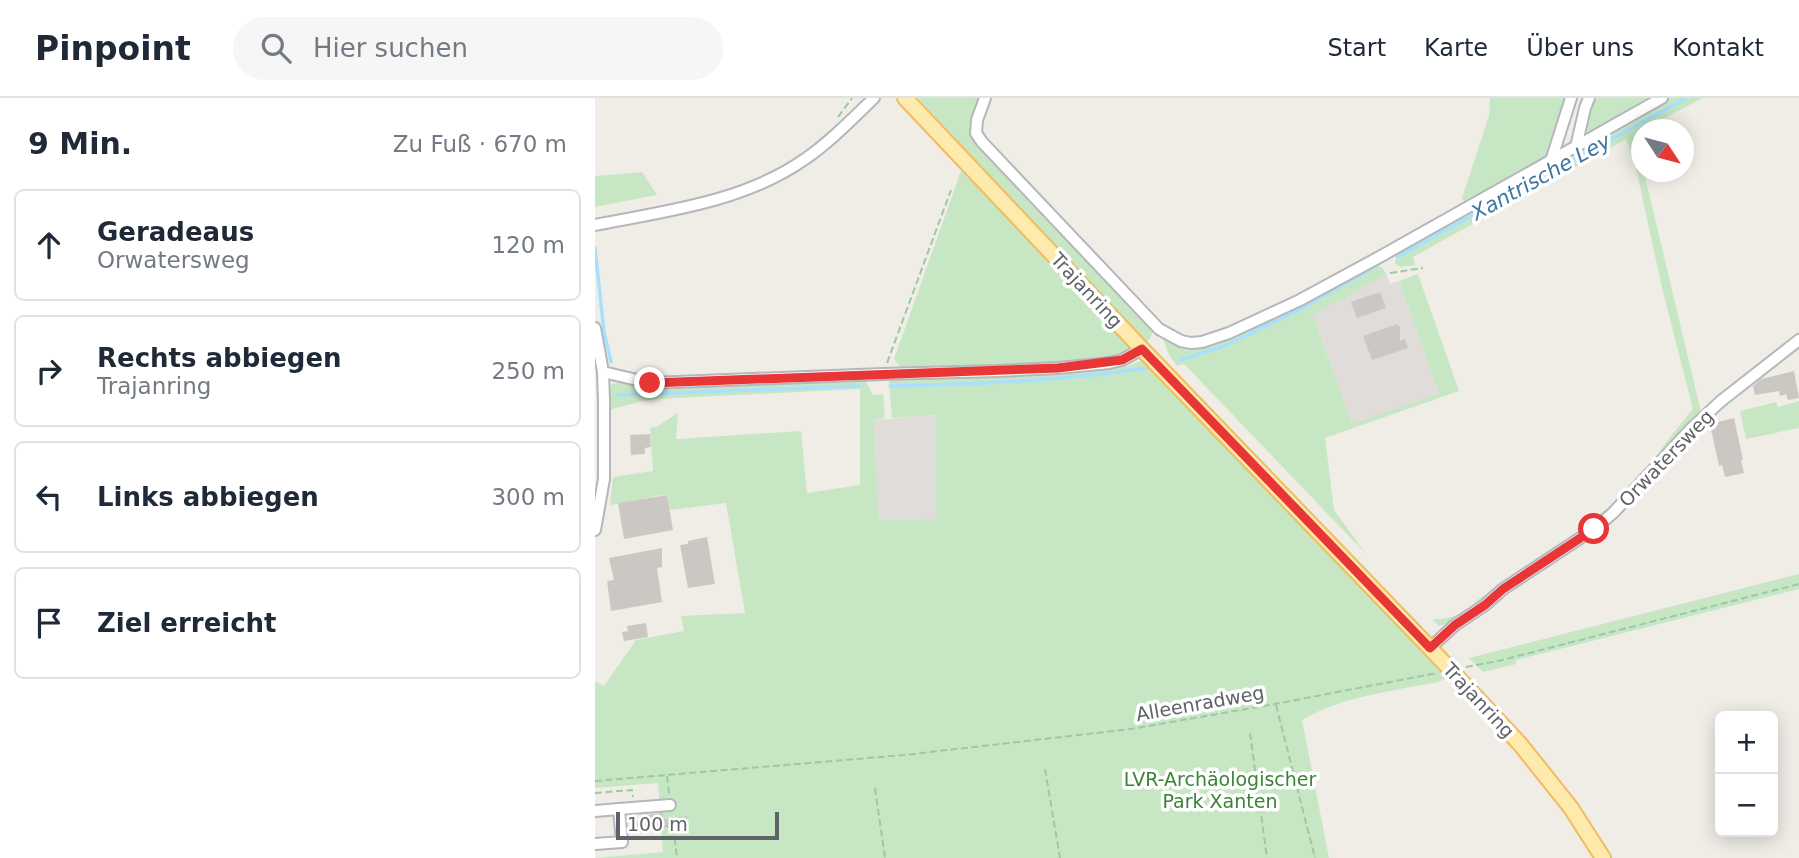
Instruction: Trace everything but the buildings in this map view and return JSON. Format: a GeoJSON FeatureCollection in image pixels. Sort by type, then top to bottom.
{"type":"FeatureCollection","features":[{"type":"Feature","properties":{"kind":"main road","name":"Trajanring"},"geometry":{"type":"LineString","coordinates":[[905,98],[1451,670],[1538,765],[1571,808],[1603,858]]}},
{"type":"Feature","properties":{"kind":"street"},"geometry":{"type":"LineString","coordinates":[[595,225],[715,200],[773,177],[805,160],[874,98]]}},
{"type":"Feature","properties":{"kind":"street"},"geometry":{"type":"LineString","coordinates":[[985,98],[977,120],[976,133],[982,142],[1159,329],[1181,341],[1191,343],[1229,334],[1300,300],[1662,98]]}},
{"type":"Feature","properties":{"kind":"street"},"geometry":{"type":"LineString","coordinates":[[1551,161],[1571,98]]}},
{"type":"Feature","properties":{"kind":"street"},"geometry":{"type":"LineString","coordinates":[[1576,147],[1589,98]]}},
{"type":"Feature","properties":{"kind":"street"},"geometry":{"type":"LineString","coordinates":[[595,328],[603,372],[604,400],[604,479],[595,530]]}},
{"type":"Feature","properties":{"kind":"street","name":"Orwatersweg"},"geometry":{"type":"LineString","coordinates":[[1430,648],[1455,625],[1503,589],[1594,529],[1613,513],[1711,410],[1799,341]]}},
{"type":"Feature","properties":{"kind":"street"},"geometry":{"type":"LineString","coordinates":[[603,372],[650,383],[997,371],[1071,367],[1122,360],[1142,349]]}},
{"type":"Feature","properties":{"kind":"street"},"geometry":{"type":"LineString","coordinates":[[595,811],[670,805]]}},
{"type":"Feature","properties":{"kind":"street"},"geometry":{"type":"LineString","coordinates":[[595,844],[622,842],[619,809]]}},
{"type":"Feature","properties":{"kind":"path"},"geometry":{"type":"LineString","coordinates":[[837,118],[852,98]]}},
{"type":"Feature","properties":{"kind":"path"},"geometry":{"type":"LineString","coordinates":[[883,374],[951,190]]}},
{"type":"Feature","properties":{"kind":"path"},"geometry":{"type":"LineString","coordinates":[[1390,273],[1423,268]]}},
{"type":"Feature","properties":{"kind":"path","name":"Alleenradweg"},"geometry":{"type":"LineString","coordinates":[[595,781],[904,755],[1118,731],[1498,661],[1799,584]]}},
{"type":"Feature","properties":{"kind":"path"},"geometry":{"type":"LineString","coordinates":[[1275,704],[1315,858]]}},
{"type":"Feature","properties":{"kind":"path"},"geometry":{"type":"LineString","coordinates":[[1249,733],[1267,858]]}},
{"type":"Feature","properties":{"kind":"path"},"geometry":{"type":"LineString","coordinates":[[1045,769],[1060,858]]}},
{"type":"Feature","properties":{"kind":"path"},"geometry":{"type":"LineString","coordinates":[[667,775],[677,858]]}},
{"type":"Feature","properties":{"kind":"path"},"geometry":{"type":"LineString","coordinates":[[875,788],[885,858]]}},
{"type":"Feature","properties":{"kind":"path"},"geometry":{"type":"LineString","coordinates":[[622,842],[637,828],[673,826]]}},
{"type":"Feature","properties":{"kind":"shaded area"},"geometry":{"type":"Polygon","coordinates":[[[1386,274],[1390,284],[1399,281],[1439,394],[1352,425],[1313,314],[1386,274]]]}},
{"type":"Feature","properties":{"kind":"shaded area"},"geometry":{"type":"Polygon","coordinates":[[[936,415],[937,519],[879,520],[874,420],[936,415]]]}},
{"type":"Feature","properties":{"kind":"green space"},"geometry":{"type":"Polygon","coordinates":[[[918,98],[980,98],[971,125],[975,142],[1145,321],[1153,331],[1150,339],[1144,343],[918,98]]]}},
{"type":"Feature","properties":{"kind":"green space"},"geometry":{"type":"Polygon","coordinates":[[[1490,98],[1568,98],[1546,159],[1466,204],[1462,198],[1489,116],[1490,98]]]}},
{"type":"Feature","properties":{"kind":"green space"},"geometry":{"type":"Polygon","coordinates":[[[1593,98],[1654,98],[1589,131],[1585,128],[1593,98]]]}},
{"type":"Feature","properties":{"kind":"green space"},"geometry":{"type":"Polygon","coordinates":[[[1670,98],[1703,98],[1662,119],[1633,119],[1670,98]]]}},
{"type":"Feature","properties":{"kind":"green space"},"geometry":{"type":"Polygon","coordinates":[[[1631,120],[1631,152],[1626,139],[1413,257],[1415,265],[1401,267],[1395,264],[1397,251],[1631,120]]]}},
{"type":"Feature","properties":{"kind":"green space"},"geometry":{"type":"Polygon","coordinates":[[[961,171],[1136,349],[1112,359],[1062,364],[912,370],[900,367],[894,359],[961,171]]]}},
{"type":"Feature","properties":{"kind":"green space"},"geometry":{"type":"Polygon","coordinates":[[[642,172],[657,195],[595,207],[595,176],[642,172]]]}},
{"type":"Feature","properties":{"kind":"green space"},"geometry":{"type":"Polygon","coordinates":[[[1639,182],[1646,182],[1701,412],[1682,437],[1612,510],[1461,618],[1439,626],[1432,619],[1450,617],[1467,610],[1519,570],[1556,549],[1611,505],[1650,468],[1666,442],[1693,409],[1662,288],[1639,182]]]}},
{"type":"Feature","properties":{"kind":"green space"},"geometry":{"type":"Polygon","coordinates":[[[1374,265],[1382,267],[1386,274],[1313,315],[1352,424],[1439,394],[1399,281],[1418,274],[1459,391],[1325,438],[1334,510],[1366,554],[1184,364],[1177,366],[1169,355],[1162,336],[1178,346],[1197,348],[1245,330],[1374,265]]]}},
{"type":"Feature","properties":{"kind":"green space","name":"LVR-Archäologischer Park Xanten"},"geometry":{"type":"Polygon","coordinates":[[[1146,359],[1446,678],[1351,700],[1302,720],[1329,858],[595,858],[663,852],[658,783],[595,788],[595,681],[604,686],[636,640],[684,631],[681,616],[745,613],[726,503],[670,510],[667,494],[610,505],[613,477],[653,471],[650,428],[678,413],[676,439],[801,431],[807,493],[860,485],[860,389],[647,400],[608,410],[607,392],[612,384],[624,382],[646,388],[860,380],[866,382],[873,395],[883,394],[885,418],[874,420],[879,520],[936,519],[936,415],[892,418],[889,381],[1096,371],[1128,366],[1146,359]]]}},
{"type":"Feature","properties":{"kind":"green space"},"geometry":{"type":"Polygon","coordinates":[[[1799,401],[1799,428],[1746,439],[1740,411],[1776,402],[1778,407],[1799,401]]]}},
{"type":"Feature","properties":{"kind":"green space"},"geometry":{"type":"Polygon","coordinates":[[[1799,574],[1799,589],[1516,660],[1516,664],[1483,672],[1469,658],[1799,574]]]}},
{"type":"Feature","properties":{"kind":"waterway","name":"Xantrische Ley"},"geometry":{"type":"LineString","coordinates":[[1397,257],[1686,98]]}},
{"type":"Feature","properties":{"kind":"waterway"},"geometry":{"type":"LineString","coordinates":[[595,248],[604,332],[611,362]]}},
{"type":"Feature","properties":{"kind":"waterway","name":"Xantrische Ley"},"geometry":{"type":"LineString","coordinates":[[1181,360],[1224,346],[1295,312],[1371,269]]}},
{"type":"Feature","properties":{"kind":"waterway","name":"Xantrische Ley"},"geometry":{"type":"LineString","coordinates":[[890,386],[1051,379],[1147,368]]}},
{"type":"Feature","properties":{"kind":"waterway","name":"Xantrische Ley"},"geometry":{"type":"LineString","coordinates":[[618,395],[859,386]]}},
{"type":"Feature","properties":{"kind":"route"},"geometry":{"type":"LineString","coordinates":[[650,383],[1058,368],[1109,363],[1122,360],[1142,349],[1430,648],[1455,625],[1503,589],[1594,529]]}}]}
